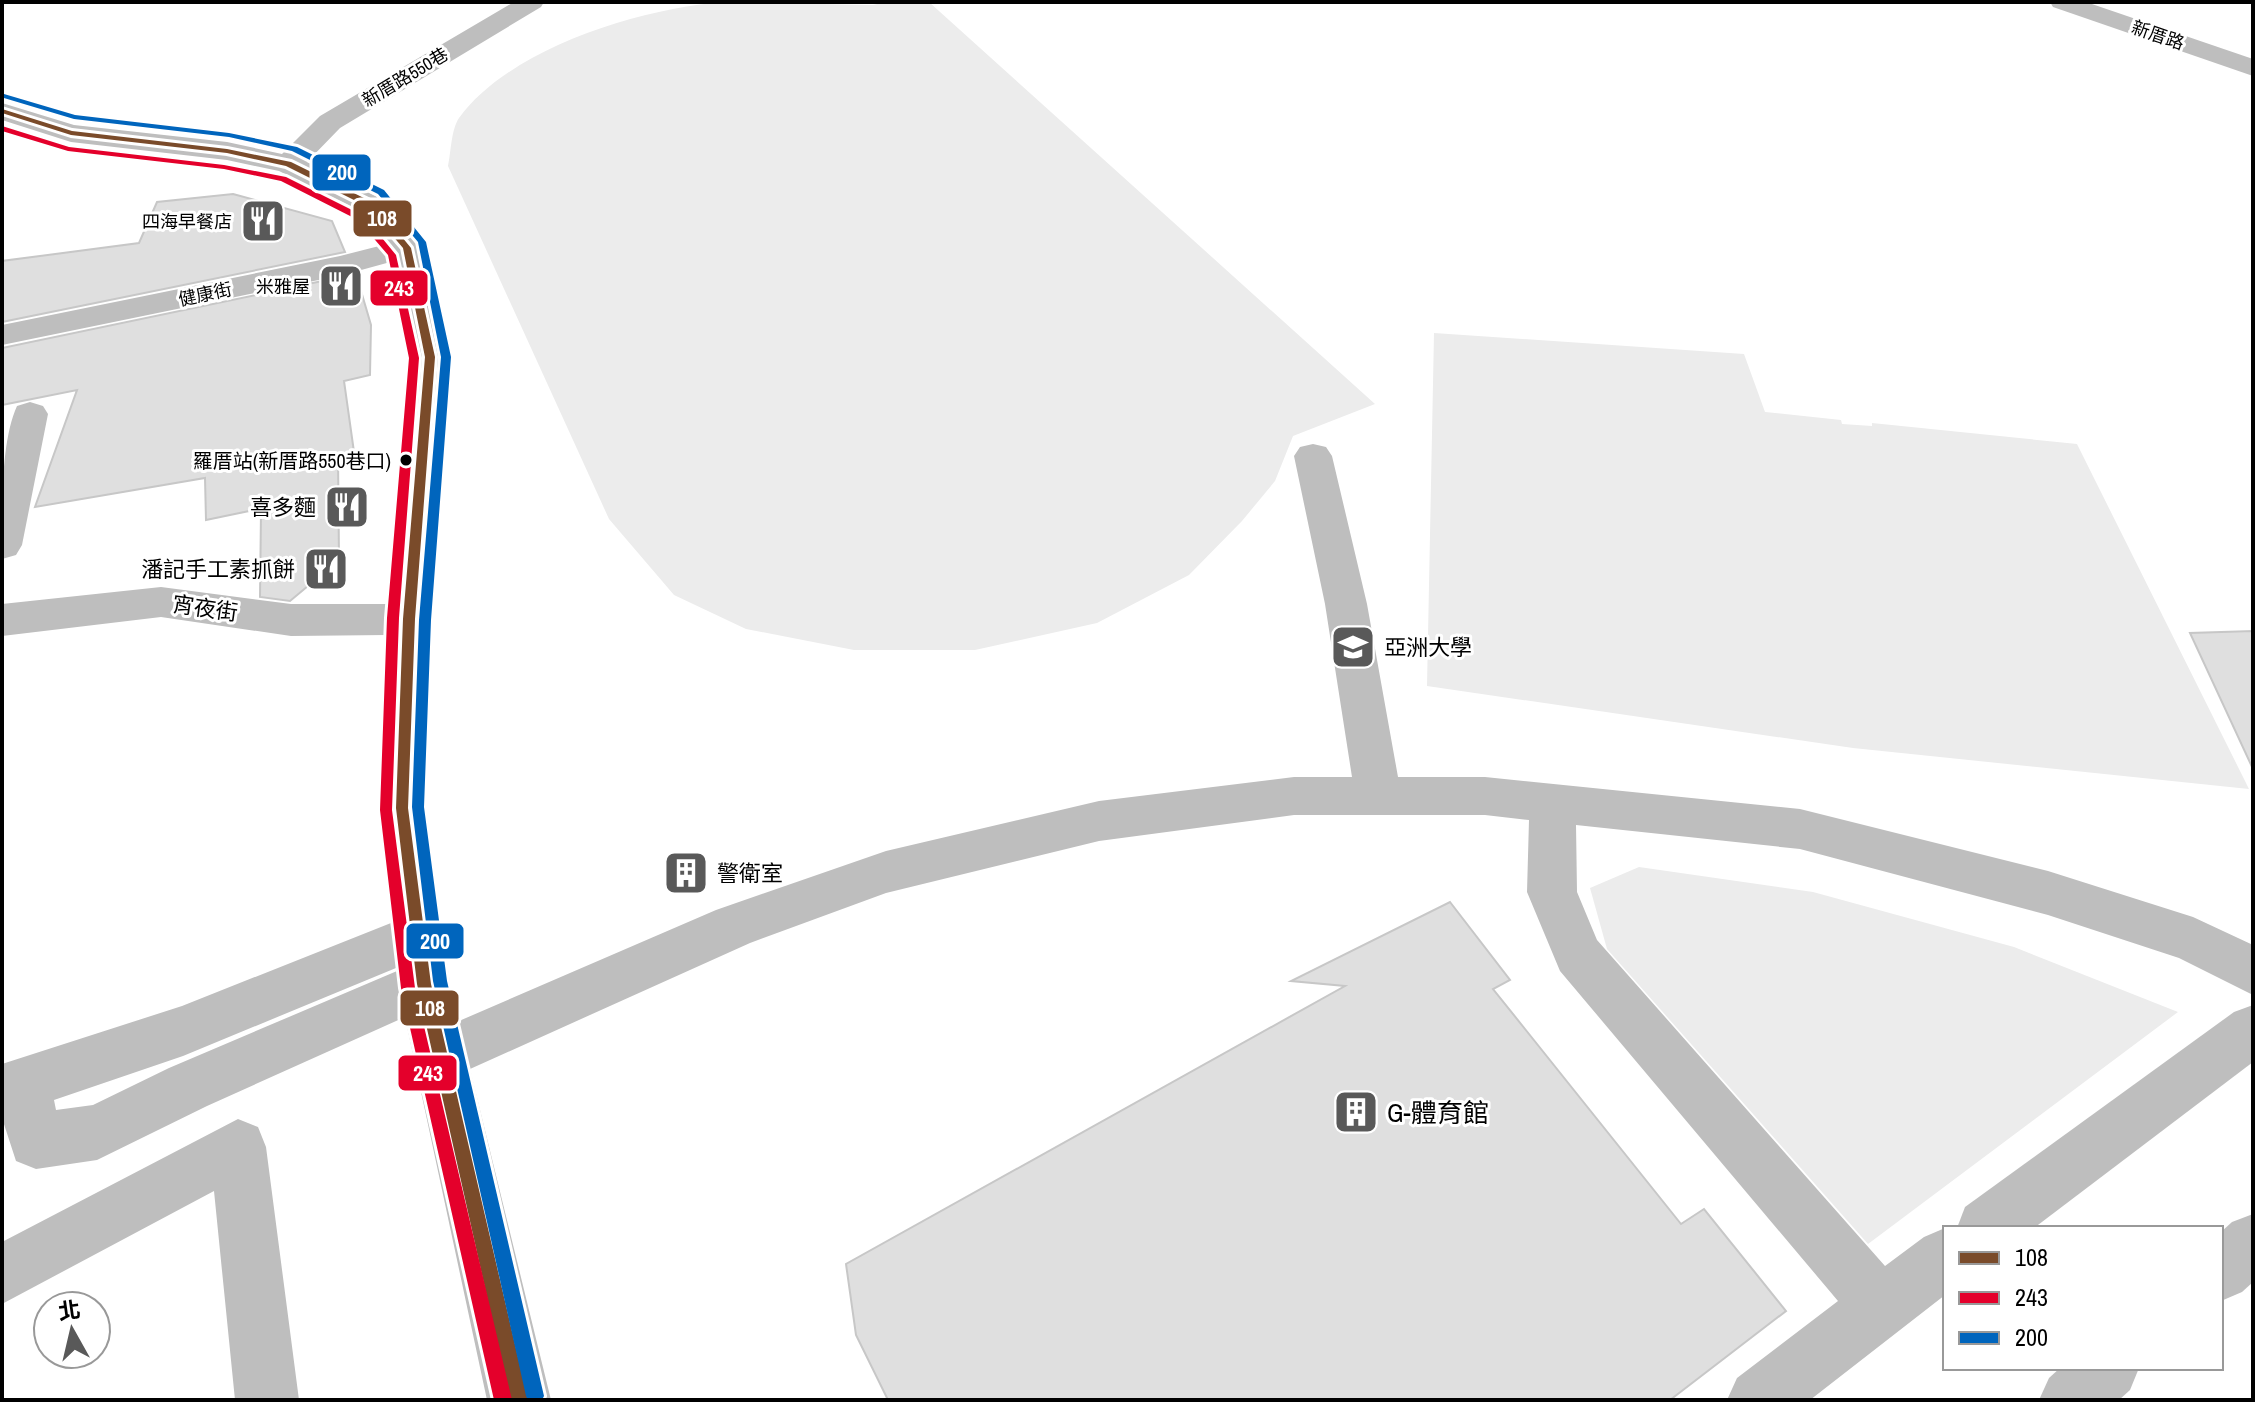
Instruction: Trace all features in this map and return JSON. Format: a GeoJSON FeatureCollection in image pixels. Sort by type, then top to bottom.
{"type":"FeatureCollection","features":[{"type":"Feature","properties":{"kind":"street","name":"新厝路550巷"},"geometry":{"type":"LineString","coordinates":[[288,164],[330,122],[532,2]]}},
{"type":"Feature","properties":{"kind":"street","name":"新厝路"},"geometry":{"type":"LineString","coordinates":[[2062,2],[2253,68]]}},
{"type":"Feature","properties":{"kind":"street"},"geometry":{"type":"LineString","coordinates":[[2,111],[71,133],[227,151],[288,164],[371,205],[407,248],[430,357],[409,619],[402,808],[421,960],[458,1142],[519,1400]]}},
{"type":"Feature","properties":{"kind":"street","name":"健康街"},"geometry":{"type":"LineString","coordinates":[[2,335],[343,265],[407,248]]}},
{"type":"Feature","properties":{"kind":"street"},"geometry":{"type":"LineString","coordinates":[[2,545],[30,414]]}},
{"type":"Feature","properties":{"kind":"street"},"geometry":{"type":"LineString","coordinates":[[1313,456],[1346,604],[1378,796]]}},
{"type":"Feature","properties":{"kind":"street","name":"宵夜街"},"geometry":{"type":"LineString","coordinates":[[2,620],[161,602],[291,620],[409,619]]}},
{"type":"Feature","properties":{"kind":"street"},"geometry":{"type":"LineString","coordinates":[[441,1055],[734,926],[886,872],[1099,821],[1294,796],[1485,796],[1800,829],[2048,893],[2193,940],[2253,971]]}},
{"type":"Feature","properties":{"kind":"street"},"geometry":{"type":"LineString","coordinates":[[1553,803],[1552,892],[1578,955],[1881,1306]]}},
{"type":"Feature","properties":{"kind":"street"},"geometry":{"type":"LineString","coordinates":[[421,960],[188,1087],[97,1132],[36,1141],[12,1087],[183,1031],[421,960]]}},
{"type":"Feature","properties":{"kind":"street"},"geometry":{"type":"LineString","coordinates":[[1989,1226],[2253,1030]]}},
{"type":"Feature","properties":{"kind":"street"},"geometry":{"type":"LineString","coordinates":[[2,1274],[238,1147],[267,1400]]}},
{"type":"Feature","properties":{"kind":"street"},"geometry":{"type":"LineString","coordinates":[[2223,1269],[2253,1243]]}},
{"type":"Feature","properties":{"kind":"street"},"geometry":{"type":"LineString","coordinates":[[1759,1400],[1943,1260]]}},
{"type":"Feature","properties":{"kind":"street"},"geometry":{"type":"LineString","coordinates":[[2071,1400],[2106,1370]]}},
{"type":"Feature","properties":{"kind":"shaded area"},"geometry":{"type":"Polygon","coordinates":[[[725,2],[873,5],[929,2],[1375,404],[1293,436],[1275,481],[1242,521],[1189,575],[1097,623],[975,650],[854,650],[746,629],[674,595],[609,519],[448,166],[459,118],[482,93],[510,71],[543,52],[617,23],[655,13],[725,2]]]}},
{"type":"Feature","properties":{"kind":"shaded area"},"geometry":{"type":"Polygon","coordinates":[[[1434,333],[1744,354],[1765,412],[1841,420],[1842,424],[1872,426],[1872,423],[2077,444],[2249,789],[1853,748],[1427,686],[1434,333]]]}},
{"type":"Feature","properties":{"kind":"shaded area"},"geometry":{"type":"Polygon","coordinates":[[[1639,867],[1813,892],[2014,947],[2178,1012],[1868,1244],[1607,949],[1590,888],[1639,867]]]}},
{"type":"Feature","properties":{"kind":"building"},"geometry":{"type":"Polygon","coordinates":[[[233,194],[332,221],[345,252],[2,322],[2,261],[139,243],[157,202],[233,194]]]}},
{"type":"Feature","properties":{"kind":"building"},"geometry":{"type":"Polygon","coordinates":[[[356,274],[371,325],[370,375],[344,381],[354,452],[338,455],[339,560],[290,601],[260,597],[261,511],[206,520],[205,478],[35,507],[77,390],[2,405],[2,348],[356,274]]]}},
{"type":"Feature","properties":{"kind":"building"},"geometry":{"type":"Polygon","coordinates":[[[2253,631],[2253,769],[2190,633],[2253,631]]]}},
{"type":"Feature","properties":{"kind":"building","name":"G-體育館"},"geometry":{"type":"Polygon","coordinates":[[[1450,902],[1510,980],[1493,989],[1681,1224],[1704,1209],[1786,1311],[1670,1400],[888,1400],[856,1335],[846,1264],[1345,986],[1291,981],[1450,902]]]}},
{"type":"Feature","properties":{"kind":"transit line","name":"200"},"geometry":{"type":"LineString","coordinates":[[7,96],[74,117],[229,135],[294,149],[381,192],[422,242],[446,357],[425,620],[418,807],[440,981],[535,1396]]}},
{"type":"Feature","properties":{"kind":"transit line","name":"108"},"geometry":{"type":"LineString","coordinates":[[2,111],[71,133],[227,151],[288,164],[371,205],[407,248],[430,357],[409,619],[402,808],[424,984],[519,1400]]}},
{"type":"Feature","properties":{"kind":"transit line","name":"243"},"geometry":{"type":"LineString","coordinates":[[2,128],[68,149],[224,167],[283,179],[361,218],[392,255],[414,358],[393,618],[386,810],[408,988],[503,1400]]}},
{"type":"Feature","properties":{"kind":"place","name":"四海早餐店"},"geometry":{"type":"Point","coordinates":[263,221]}},
{"type":"Feature","properties":{"kind":"place","name":"米雅屋"},"geometry":{"type":"Point","coordinates":[341,286]}},
{"type":"Feature","properties":{"kind":"place","name":"羅厝站(新厝路550巷口)"},"geometry":{"type":"Point","coordinates":[406,460]}},
{"type":"Feature","properties":{"kind":"place","name":"喜多麵"},"geometry":{"type":"Point","coordinates":[347,507]}},
{"type":"Feature","properties":{"kind":"place","name":"潘記手工素抓餅"},"geometry":{"type":"Point","coordinates":[326,569]}},
{"type":"Feature","properties":{"kind":"place","name":"亞洲大學"},"geometry":{"type":"Point","coordinates":[1353,647]}},
{"type":"Feature","properties":{"kind":"place","name":"警衛室"},"geometry":{"type":"Point","coordinates":[686,873]}},
{"type":"Feature","properties":{"kind":"place","name":"G-體育館"},"geometry":{"type":"Point","coordinates":[1356,1112]}}]}
